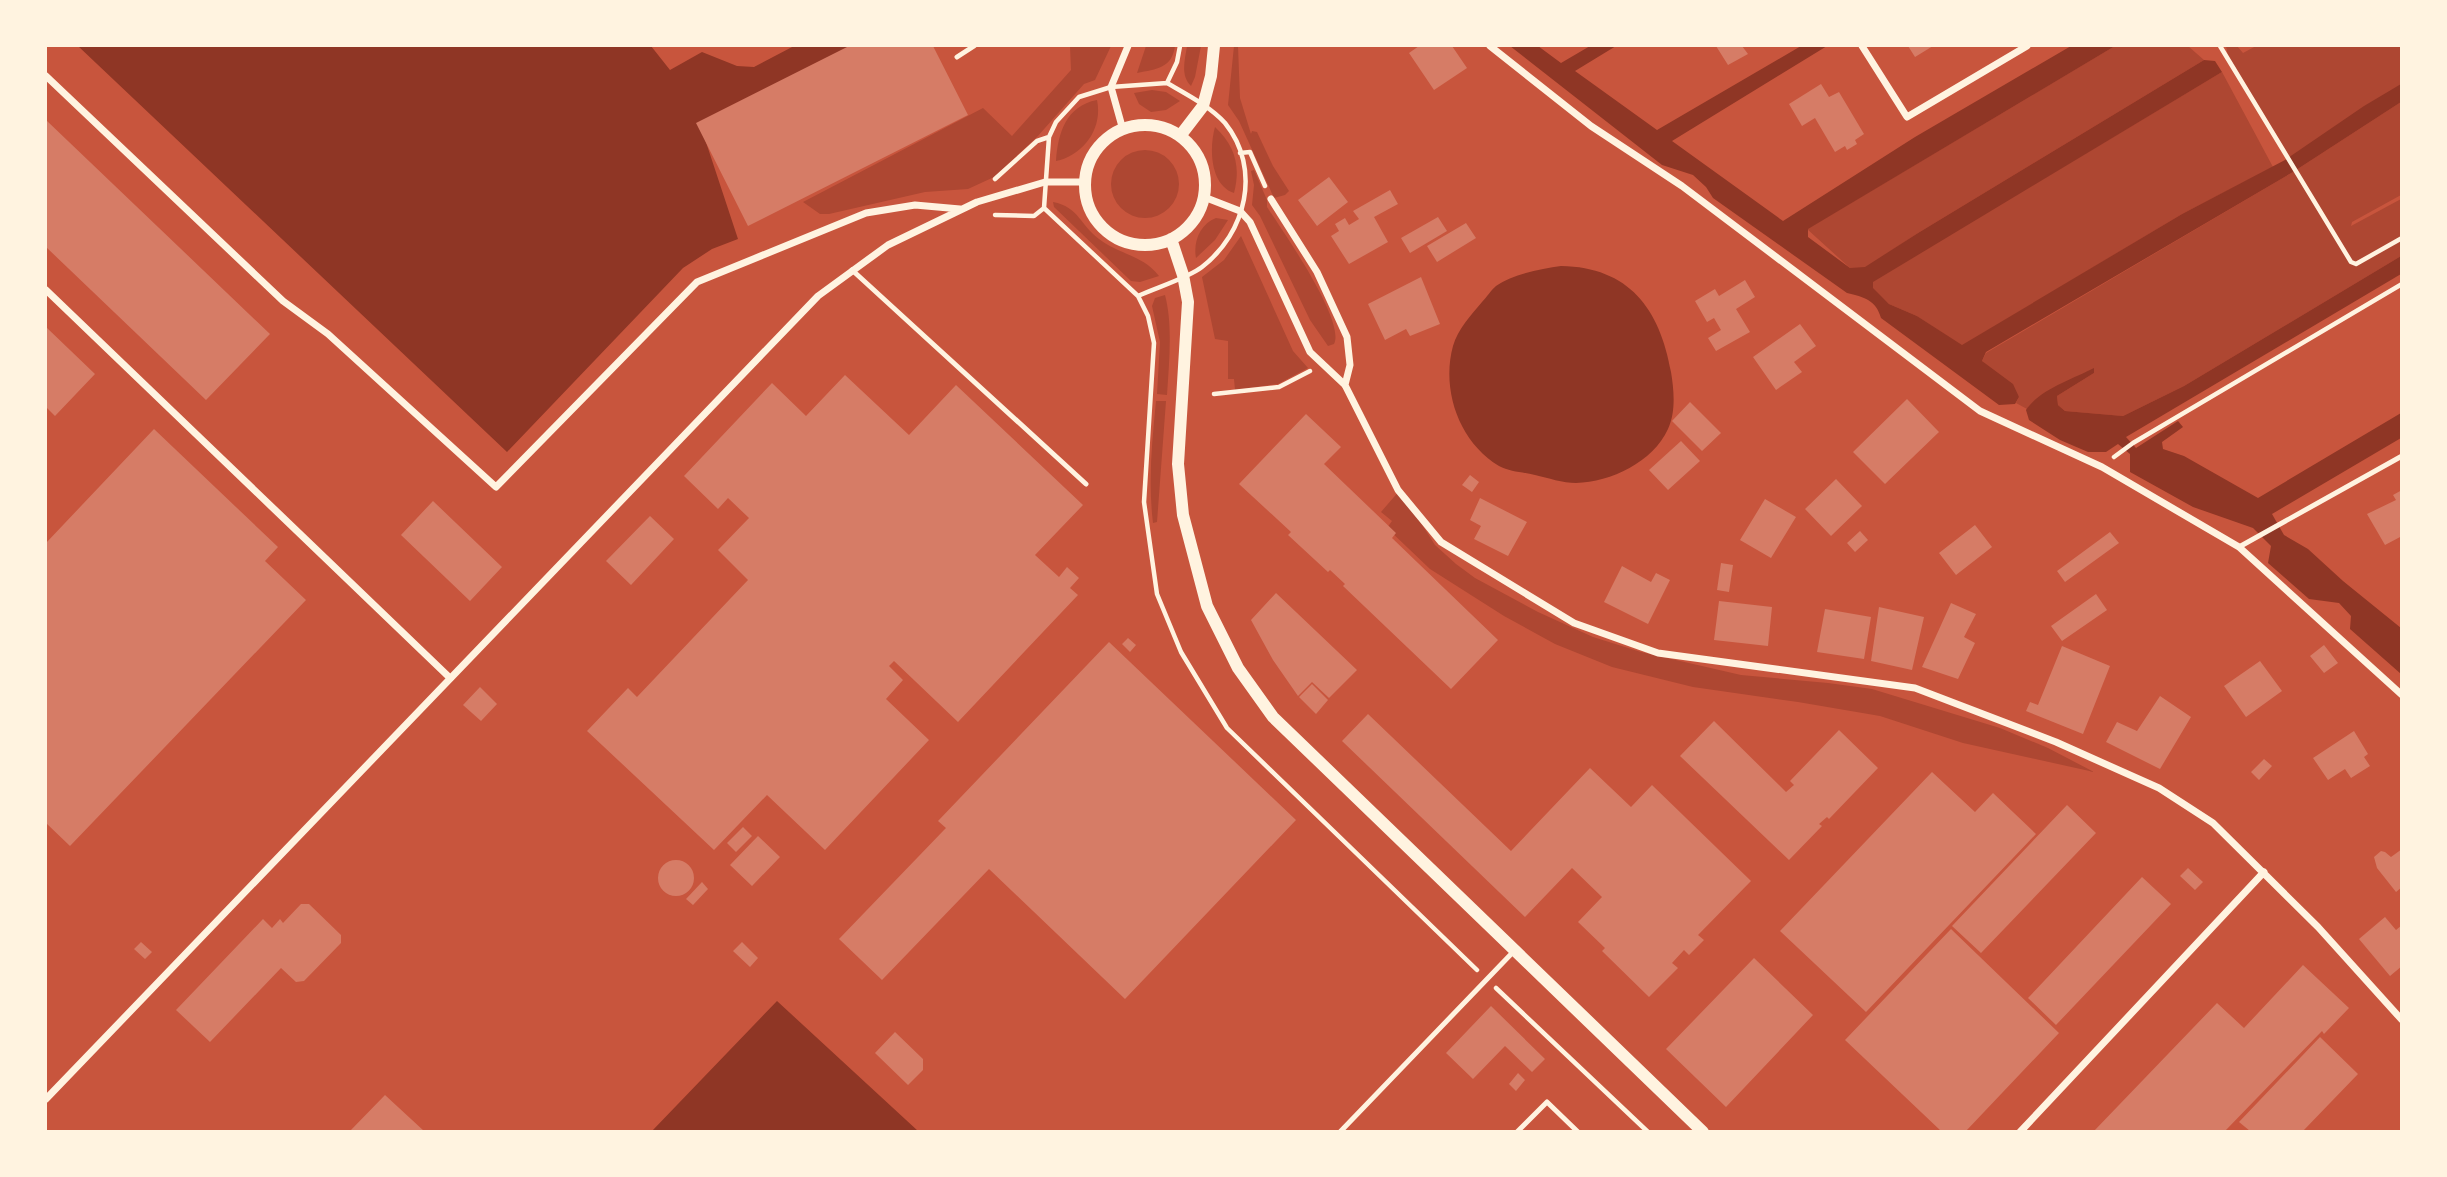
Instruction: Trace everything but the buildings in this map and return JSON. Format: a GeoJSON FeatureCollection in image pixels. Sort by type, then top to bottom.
{"type":"FeatureCollection","features":[{"type":"Feature","properties":{"kind":"street"},"geometry":{"type":"LineString","coordinates":[[1123,130],[1111,87],[1128,46]]}},
{"type":"Feature","properties":{"kind":"street"},"geometry":{"type":"LineString","coordinates":[[1180,136],[1203,106],[1211,76],[1214,46]]}},
{"type":"Feature","properties":{"kind":"street"},"geometry":{"type":"LineString","coordinates":[[1490,46],[1591,126],[1692,194],[1980,411],[2102,467],[2243,545],[2402,695]]}},
{"type":"Feature","properties":{"kind":"street"},"geometry":{"type":"LineString","coordinates":[[1862,46],[1907,117],[2027,46]]}},
{"type":"Feature","properties":{"kind":"street"},"geometry":{"type":"LineString","coordinates":[[46,76],[283,301],[328,334],[496,487],[696,282],[866,213],[915,205],[963,209]]}},
{"type":"Feature","properties":{"kind":"street"},"geometry":{"type":"LineString","coordinates":[[1153,125],[1180,136],[1196,153],[1201,163],[1205,186],[1204,198],[1192,222],[1171,239],[1154,244],[1136,244],[1112,234],[1099,223],[1090,208],[1086,182],[1091,160],[1097,150],[1104,142],[1132,127],[1153,125]]}},
{"type":"Feature","properties":{"kind":"street"},"geometry":{"type":"LineString","coordinates":[[46,1099],[818,296],[899,240],[977,202],[1045,182],[1086,182]]}},
{"type":"Feature","properties":{"kind":"street"},"geometry":{"type":"LineString","coordinates":[[1204,198],[1240,211],[1250,222],[1310,352],[1345,384],[1398,490],[1441,542],[1574,623],[1658,653],[1915,688],[2056,742],[2159,788],[2213,823],[2318,927],[2402,1020]]}},
{"type":"Feature","properties":{"kind":"street"},"geometry":{"type":"LineString","coordinates":[[1271,199],[1317,272],[1347,337],[1350,365],[1345,384]]}},
{"type":"Feature","properties":{"kind":"street"},"geometry":{"type":"LineString","coordinates":[[1171,239],[1183,275],[1188,302],[1178,464],[1183,515],[1207,606],[1238,668],[1273,717],[1515,950],[1695,1129]]}},
{"type":"Feature","properties":{"kind":"street"},"geometry":{"type":"LineString","coordinates":[[46,290],[449,677]]}},
{"type":"Feature","properties":{"kind":"street"},"geometry":{"type":"LineString","coordinates":[[2020,1132],[2264,872]]}},
{"type":"Feature","properties":{"kind":"lane"},"geometry":{"type":"LineString","coordinates":[[957,57],[974,46]]}},
{"type":"Feature","properties":{"kind":"lane"},"geometry":{"type":"LineString","coordinates":[[852,270],[1086,484]]}},
{"type":"Feature","properties":{"kind":"lane"},"geometry":{"type":"LineString","coordinates":[[2243,545],[2402,456]]}},
{"type":"Feature","properties":{"kind":"lane"},"geometry":{"type":"LineString","coordinates":[[1340,1132],[1515,950]]}},
{"type":"Feature","properties":{"kind":"lane"},"geometry":{"type":"LineString","coordinates":[[1517,1132],[1547,1102],[1578,1132]]}},
{"type":"Feature","properties":{"kind":"path"},"geometry":{"type":"LineString","coordinates":[[1167,83],[1177,62],[1180,46]]}},
{"type":"Feature","properties":{"kind":"path"},"geometry":{"type":"LineString","coordinates":[[2220,46],[2351,262],[2356,264],[2402,238]]}},
{"type":"Feature","properties":{"kind":"path"},"geometry":{"type":"LineString","coordinates":[[1167,83],[1224,122],[1245,164],[1247,191],[1232,232],[1220,250],[1199,269],[1138,296],[1044,208],[1049,136],[1056,122],[1079,97],[1111,87],[1167,83]]}},
{"type":"Feature","properties":{"kind":"path"},"geometry":{"type":"LineString","coordinates":[[991,183],[1037,141],[1049,136]]}},
{"type":"Feature","properties":{"kind":"path"},"geometry":{"type":"LineString","coordinates":[[1240,153],[1250,152],[1271,199]]}},
{"type":"Feature","properties":{"kind":"path"},"geometry":{"type":"LineString","coordinates":[[963,209],[1001,215],[1034,216],[1044,208]]}},
{"type":"Feature","properties":{"kind":"path"},"geometry":{"type":"LineString","coordinates":[[2121,452],[2402,284]]}},
{"type":"Feature","properties":{"kind":"path"},"geometry":{"type":"LineString","coordinates":[[1214,394],[1279,387],[1322,365]]}},
{"type":"Feature","properties":{"kind":"shaded area"},"geometry":{"type":"Polygon","coordinates":[[[78,46],[651,46],[670,70],[702,52],[737,66],[754,67],[794,46],[858,46],[703,123],[701,127],[738,239],[712,249],[683,268],[507,452],[78,46]]]}},
{"type":"Feature","properties":{"kind":"shaded area"},"geometry":{"type":"Polygon","coordinates":[[[1070,46],[1111,46],[1095,80],[1084,84],[1037,137],[994,177],[968,189],[925,192],[829,214],[820,214],[803,202],[983,108],[1012,136],[1071,70],[1070,46]]]}},
{"type":"Feature","properties":{"kind":"shaded area"},"geometry":{"type":"Polygon","coordinates":[[[1146,46],[1175,46],[1167,63],[1137,73],[1146,46]]]}},
{"type":"Feature","properties":{"kind":"shaded area"},"geometry":{"type":"Polygon","coordinates":[[[1187,46],[1201,46],[1191,86],[1184,72],[1187,46]]]}},
{"type":"Feature","properties":{"kind":"shaded area"},"geometry":{"type":"Polygon","coordinates":[[[1234,46],[1238,46],[1240,98],[1251,134],[1252,131],[1257,132],[1273,166],[1289,191],[1285,195],[1274,198],[1239,121],[1228,105],[1234,46]]]}},
{"type":"Feature","properties":{"kind":"shaded area"},"geometry":{"type":"Polygon","coordinates":[[[1510,46],[1538,46],[1561,63],[1590,46],[1616,46],[1575,71],[1657,130],[1801,46],[1827,46],[1672,141],[1783,221],[1915,137],[2071,46],[2115,46],[1808,229],[1808,237],[1850,268],[1865,267],[2204,60],[2215,61],[2222,72],[1873,282],[1873,288],[1889,304],[1917,316],[1962,345],[2182,214],[2285,160],[2401,84],[2401,102],[2293,172],[1986,352],[1982,361],[2013,384],[2019,397],[2015,404],[1999,405],[1881,318],[1876,307],[1868,300],[1847,293],[1713,198],[1693,175],[1662,165],[1510,46]]]}},
{"type":"Feature","properties":{"kind":"shaded area"},"geometry":{"type":"Polygon","coordinates":[[[2115,46],[2188,46],[2204,60],[1918,233],[1865,268],[1850,268],[1807,229],[2115,46]]]}},
{"type":"Feature","properties":{"kind":"shaded area"},"geometry":{"type":"Polygon","coordinates":[[[2226,46],[2237,46],[2243,53],[2256,46],[2401,46],[2401,87],[2290,157],[2228,56],[2226,46]]]}},
{"type":"Feature","properties":{"kind":"shaded area"},"geometry":{"type":"Polygon","coordinates":[[[2222,72],[2273,167],[2182,214],[1962,346],[1917,316],[1889,304],[1872,288],[1872,282],[1889,271],[2222,72]]]}},
{"type":"Feature","properties":{"kind":"shaded area"},"geometry":{"type":"Polygon","coordinates":[[[1152,90],[1166,92],[1180,101],[1166,110],[1151,112],[1139,104],[1134,93],[1152,90]]]}},
{"type":"Feature","properties":{"kind":"shaded area"},"geometry":{"type":"Polygon","coordinates":[[[1097,100],[1097,120],[1089,139],[1075,153],[1056,161],[1059,140],[1066,122],[1078,108],[1097,100]]]}},
{"type":"Feature","properties":{"kind":"shaded area"},"geometry":{"type":"Polygon","coordinates":[[[2401,102],[2401,195],[2352,222],[2351,226],[2401,199],[2401,256],[2184,386],[2123,416],[2065,411],[2058,405],[2057,396],[2094,373],[2094,369],[2046,393],[2027,409],[2016,403],[2019,397],[1982,361],[1986,353],[2293,172],[2401,102]]]}},
{"type":"Feature","properties":{"kind":"shaded area"},"geometry":{"type":"Polygon","coordinates":[[[1215,127],[1235,157],[1237,174],[1234,193],[1220,182],[1213,165],[1215,127]]]}},
{"type":"Feature","properties":{"kind":"shaded area"},"geometry":{"type":"Polygon","coordinates":[[[1145,150],[1158,153],[1169,160],[1176,171],[1179,184],[1176,197],[1169,208],[1158,215],[1145,218],[1132,215],[1121,208],[1114,197],[1111,184],[1114,171],[1121,160],[1132,153],[1145,150]]]}},
{"type":"Feature","properties":{"kind":"shaded area"},"geometry":{"type":"Polygon","coordinates":[[[1254,170],[1267,200],[1267,207],[1311,276],[1331,316],[1335,332],[1334,344],[1328,346],[1310,320],[1260,216],[1252,205],[1254,185],[1251,171],[1254,170]]]}},
{"type":"Feature","properties":{"kind":"shaded area"},"geometry":{"type":"Polygon","coordinates":[[[1053,202],[1074,212],[1099,239],[1146,263],[1159,276],[1140,282],[1131,281],[1054,207],[1053,202]]]}},
{"type":"Feature","properties":{"kind":"shaded area"},"geometry":{"type":"Polygon","coordinates":[[[1216,218],[1228,220],[1215,240],[1196,258],[1199,234],[1216,218]]]}},
{"type":"Feature","properties":{"kind":"shaded area"},"geometry":{"type":"Polygon","coordinates":[[[1241,236],[1293,351],[1308,368],[1278,384],[1235,390],[1234,379],[1228,379],[1228,341],[1215,339],[1202,277],[1224,260],[1241,236]]]}},
{"type":"Feature","properties":{"kind":"shaded area"},"geometry":{"type":"Polygon","coordinates":[[[2401,256],[2401,274],[2126,437],[2136,448],[2178,421],[2183,427],[2162,442],[2163,449],[2184,456],[2258,498],[2401,413],[2401,438],[2272,514],[2284,535],[2308,549],[2401,628],[2401,674],[2350,629],[2351,616],[2339,603],[2309,599],[2268,563],[2271,546],[2253,528],[2193,507],[2130,472],[2130,454],[2118,444],[2106,452],[2088,452],[2060,440],[2029,420],[2026,410],[2048,390],[2094,368],[2094,373],[2057,396],[2058,405],[2065,411],[2123,416],[2184,386],[2401,256]]]}},
{"type":"Feature","properties":{"kind":"shaded area"},"geometry":{"type":"Polygon","coordinates":[[[1561,266],[1585,268],[1605,274],[1623,283],[1637,296],[1659,329],[1672,379],[1672,415],[1661,441],[1630,468],[1589,482],[1566,482],[1499,466],[1473,443],[1456,414],[1452,397],[1450,363],[1453,346],[1461,328],[1474,312],[1494,288],[1503,282],[1527,273],[1561,266]]]}},
{"type":"Feature","properties":{"kind":"shaded area"},"geometry":{"type":"Polygon","coordinates":[[[1165,295],[1170,331],[1167,395],[1157,394],[1160,342],[1152,306],[1155,298],[1165,295]]]}},
{"type":"Feature","properties":{"kind":"shaded area"},"geometry":{"type":"Polygon","coordinates":[[[1156,401],[1166,401],[1157,522],[1153,523],[1151,477],[1156,401]]]}},
{"type":"Feature","properties":{"kind":"shaded area"},"geometry":{"type":"Polygon","coordinates":[[[1400,490],[1435,545],[1456,564],[1475,578],[1538,612],[1593,637],[1641,652],[1741,675],[1872,689],[2000,728],[2048,748],[2094,772],[1963,743],[1880,716],[1693,687],[1612,667],[1555,644],[1504,616],[1430,569],[1387,528],[1392,521],[1381,512],[1400,490]]]}},
{"type":"Feature","properties":{"kind":"shaded area"},"geometry":{"type":"Polygon","coordinates":[[[777,1001],[918,1131],[652,1131],[777,1001]]]}}]}
